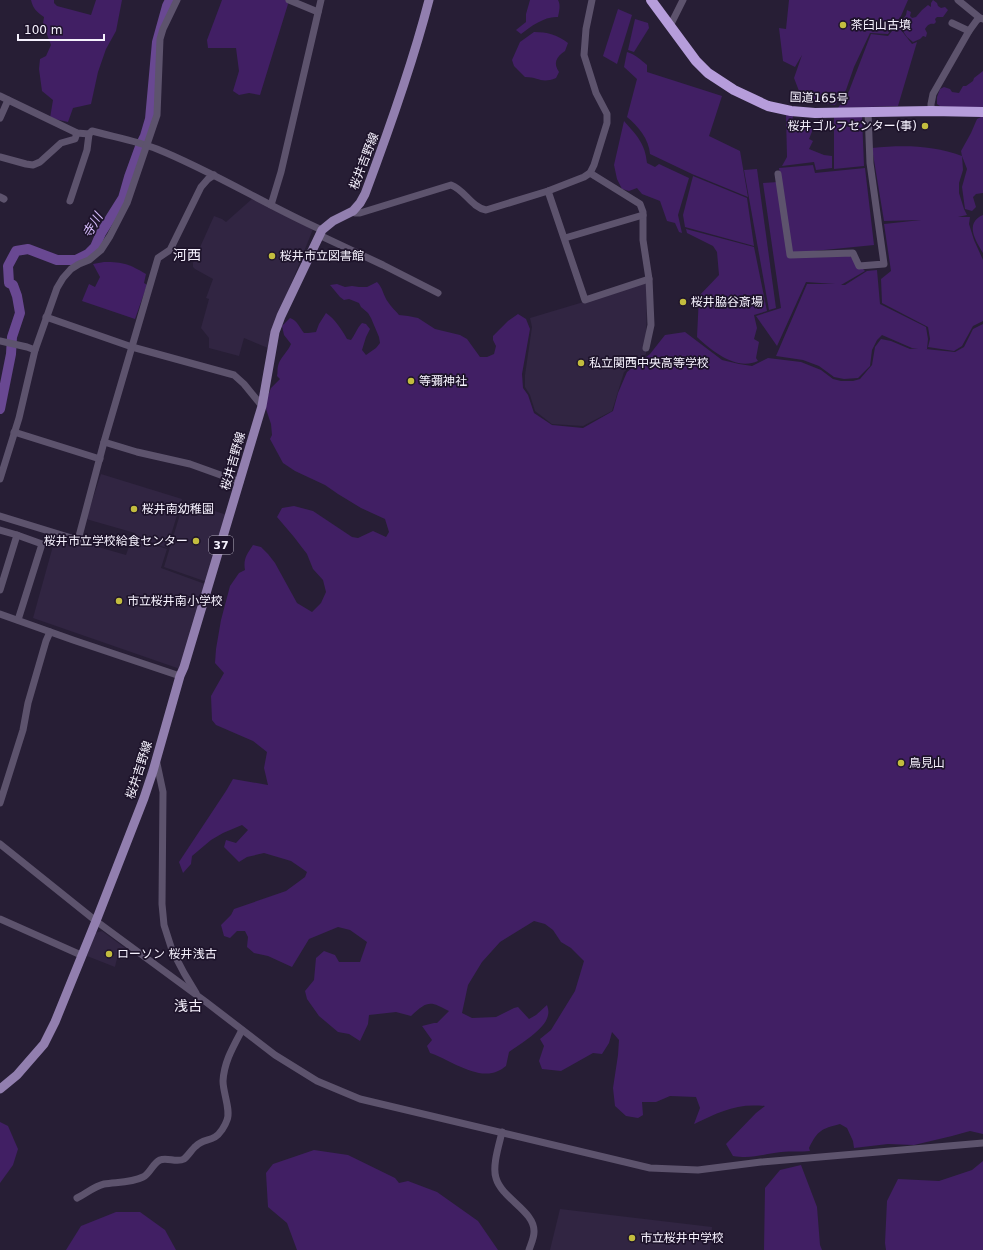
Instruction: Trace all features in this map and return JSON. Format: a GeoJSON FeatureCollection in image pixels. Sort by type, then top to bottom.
{"type":"FeatureCollection","features":[{"type":"Feature","properties":{"kind":"highway","name":"国道165号"},"geometry":{"type":"LineString","coordinates":[[651,0],[696,61],[708,73],[734,90],[760,103],[780,109],[804,113],[931,111],[983,112]]}},
{"type":"Feature","properties":{"kind":"main road","name":"桜井吉野線"},"geometry":{"type":"LineString","coordinates":[[0,1089],[17,1075],[44,1044],[55,1022],[96,921],[144,798],[262,406],[275,332],[281,316],[321,233],[333,221],[353,211],[366,194],[392,122],[422,28],[429,0]]}},
{"type":"Feature","properties":{"kind":"street"},"geometry":{"type":"LineString","coordinates":[[0,479],[19,418],[35,350],[57,288],[71,269],[89,260],[101,250],[127,203],[143,144],[157,115],[160,39],[163,29],[177,0]]}},
{"type":"Feature","properties":{"kind":"street"},"geometry":{"type":"LineString","coordinates":[[289,0],[318,12]]}},
{"type":"Feature","properties":{"kind":"street"},"geometry":{"type":"LineString","coordinates":[[271,205],[281,172],[321,0]]}},
{"type":"Feature","properties":{"kind":"street"},"geometry":{"type":"LineString","coordinates":[[353,211],[355,213],[360,213],[451,185],[456,186],[473,204],[480,209],[486,210],[548,191],[584,177],[590,173],[596,160],[608,123],[607,114],[596,93],[584,55],[586,29],[592,0]]}},
{"type":"Feature","properties":{"kind":"street"},"geometry":{"type":"LineString","coordinates":[[670,26],[683,0]]}},
{"type":"Feature","properties":{"kind":"street"},"geometry":{"type":"LineString","coordinates":[[958,0],[982,18]]}},
{"type":"Feature","properties":{"kind":"street"},"geometry":{"type":"LineString","coordinates":[[931,111],[933,94],[965,27],[982,18]]}},
{"type":"Feature","properties":{"kind":"street"},"geometry":{"type":"LineString","coordinates":[[952,22],[965,27]]}},
{"type":"Feature","properties":{"kind":"street"},"geometry":{"type":"LineString","coordinates":[[0,96],[77,133],[89,134],[92,131],[143,144],[214,175],[321,233],[438,293]]}},
{"type":"Feature","properties":{"kind":"street"},"geometry":{"type":"LineString","coordinates":[[0,118],[8,100]]}},
{"type":"Feature","properties":{"kind":"street"},"geometry":{"type":"LineString","coordinates":[[778,174],[790,255],[853,253],[859,266],[884,264],[870,164],[868,112]]}},
{"type":"Feature","properties":{"kind":"street"},"geometry":{"type":"LineString","coordinates":[[0,157],[33,165],[40,162],[61,143],[75,139],[77,133]]}},
{"type":"Feature","properties":{"kind":"street"},"geometry":{"type":"LineString","coordinates":[[70,201],[87,150],[89,134]]}},
{"type":"Feature","properties":{"kind":"street"},"geometry":{"type":"LineString","coordinates":[[590,173],[640,204],[643,212],[643,240],[649,280],[651,325],[646,348]]}},
{"type":"Feature","properties":{"kind":"street"},"geometry":{"type":"LineString","coordinates":[[0,516],[78,540],[104,442],[158,258],[170,250],[201,187],[214,175]]}},
{"type":"Feature","properties":{"kind":"street"},"geometry":{"type":"LineString","coordinates":[[548,191],[585,300],[649,280]]}},
{"type":"Feature","properties":{"kind":"street"},"geometry":{"type":"LineString","coordinates":[[565,238],[643,215]]}},
{"type":"Feature","properties":{"kind":"street"},"geometry":{"type":"LineString","coordinates":[[46,317],[132,346],[234,374],[262,406]]}},
{"type":"Feature","properties":{"kind":"street"},"geometry":{"type":"LineString","coordinates":[[2,341],[35,350]]}},
{"type":"Feature","properties":{"kind":"street"},"geometry":{"type":"LineString","coordinates":[[14,432],[100,459]]}},
{"type":"Feature","properties":{"kind":"street"},"geometry":{"type":"LineString","coordinates":[[104,442],[137,452],[190,464],[240,482]]}},
{"type":"Feature","properties":{"kind":"street"},"geometry":{"type":"LineString","coordinates":[[0,530],[42,544],[18,620]]}},
{"type":"Feature","properties":{"kind":"street"},"geometry":{"type":"LineString","coordinates":[[0,590],[17,536]]}},
{"type":"Feature","properties":{"kind":"street"},"geometry":{"type":"LineString","coordinates":[[0,614],[180,676]]}},
{"type":"Feature","properties":{"kind":"street"},"geometry":{"type":"LineString","coordinates":[[0,803],[23,730],[28,703],[43,648],[50,632]]}},
{"type":"Feature","properties":{"kind":"street"},"geometry":{"type":"LineString","coordinates":[[156,757],[163,792],[162,904],[164,925],[172,950],[198,997]]}},
{"type":"Feature","properties":{"kind":"street"},"geometry":{"type":"LineString","coordinates":[[0,844],[96,921],[275,1055],[317,1081],[360,1099],[650,1168],[698,1170],[761,1162],[983,1143]]}},
{"type":"Feature","properties":{"kind":"street"},"geometry":{"type":"LineString","coordinates":[[0,919],[82,955]]}},
{"type":"Feature","properties":{"kind":"street"},"geometry":{"type":"LineString","coordinates":[[77,1198],[103,1184],[143,1177],[158,1161],[163,1159],[184,1159],[195,1146],[201,1142],[216,1137],[221,1132],[229,1113],[223,1092],[223,1080],[226,1065],[229,1054],[242,1030]]}},
{"type":"Feature","properties":{"kind":"street"},"geometry":{"type":"LineString","coordinates":[[502,1132],[494,1168],[495,1177],[499,1186],[506,1195],[530,1218],[534,1225],[534,1234],[529,1250]]}},
{"type":"Feature","properties":{"kind":"shaded area"},"geometry":{"type":"Polygon","coordinates":[[[31,0],[54,0],[54,3],[57,6],[91,15],[96,0],[122,0],[116,31],[106,49],[98,72],[91,104],[73,108],[68,122],[50,118],[53,100],[42,91],[39,69],[40,59],[46,56],[51,45],[43,24],[44,17],[39,14],[33,6],[31,0]]]}},
{"type":"Feature","properties":{"kind":"shaded area"},"geometry":{"type":"Polygon","coordinates":[[[222,0],[287,0],[288,4],[260,95],[249,93],[239,95],[233,91],[239,71],[236,48],[208,48],[207,40],[222,0]]]}},
{"type":"Feature","properties":{"kind":"shaded area"},"geometry":{"type":"Polygon","coordinates":[[[530,0],[558,0],[560,6],[558,17],[543,20],[521,34],[516,30],[526,22],[526,14],[530,0]]]}},
{"type":"Feature","properties":{"kind":"shaded area"},"geometry":{"type":"Polygon","coordinates":[[[789,0],[908,0],[901,16],[888,34],[870,33],[854,67],[846,90],[835,105],[813,101],[799,91],[794,78],[802,55],[795,67],[783,61],[779,28],[786,29],[789,0]]]}},
{"type":"Feature","properties":{"kind":"shaded area"},"geometry":{"type":"Polygon","coordinates":[[[933,0],[941,8],[945,7],[948,10],[943,17],[937,17],[935,19],[936,22],[934,24],[929,24],[925,29],[927,33],[926,37],[923,36],[913,42],[907,37],[899,25],[906,15],[907,10],[911,12],[910,16],[912,18],[916,17],[928,5],[931,7],[933,0]]]}},
{"type":"Feature","properties":{"kind":"shaded area"},"geometry":{"type":"Polygon","coordinates":[[[618,9],[632,15],[617,64],[603,56],[618,9]]]}},
{"type":"Feature","properties":{"kind":"shaded area"},"geometry":{"type":"Polygon","coordinates":[[[635,19],[648,23],[649,28],[634,52],[628,50],[635,19]]]}},
{"type":"Feature","properties":{"kind":"shaded area"},"geometry":{"type":"Polygon","coordinates":[[[897,25],[912,44],[917,42],[898,106],[838,108],[849,91],[871,34],[888,36],[897,25]]]}},
{"type":"Feature","properties":{"kind":"shaded area"},"geometry":{"type":"Polygon","coordinates":[[[534,32],[552,34],[568,43],[565,51],[556,60],[556,66],[559,72],[556,78],[551,80],[543,80],[525,77],[514,66],[512,60],[520,42],[534,32]]]}},
{"type":"Feature","properties":{"kind":"shaded area"},"geometry":{"type":"Polygon","coordinates":[[[627,52],[647,65],[647,72],[722,96],[709,136],[740,151],[748,197],[692,174],[650,154],[648,143],[642,133],[627,117],[637,79],[624,67],[627,52]]]}},
{"type":"Feature","properties":{"kind":"shaded area"},"geometry":{"type":"Polygon","coordinates":[[[983,71],[983,109],[940,106],[937,104],[937,97],[940,89],[944,87],[950,89],[952,92],[959,93],[963,86],[966,86],[973,81],[974,78],[983,71]]]}},
{"type":"Feature","properties":{"kind":"shaded area"},"geometry":{"type":"Polygon","coordinates":[[[786,115],[793,116],[792,121],[804,124],[813,129],[809,139],[813,141],[809,149],[824,155],[832,156],[832,168],[816,170],[814,162],[782,166],[787,157],[786,115]]]}},
{"type":"Feature","properties":{"kind":"shaded area"},"geometry":{"type":"Polygon","coordinates":[[[983,116],[983,193],[976,194],[973,197],[976,207],[972,211],[965,209],[962,187],[967,169],[961,151],[977,119],[983,116]]]}},
{"type":"Feature","properties":{"kind":"shaded area"},"geometry":{"type":"Polygon","coordinates":[[[834,117],[862,117],[864,166],[834,169],[834,117]]]}},
{"type":"Feature","properties":{"kind":"shaded area"},"geometry":{"type":"Polygon","coordinates":[[[624,121],[642,145],[647,163],[655,167],[659,164],[689,178],[678,215],[682,233],[679,232],[675,223],[667,221],[660,201],[642,194],[637,188],[629,191],[622,189],[617,179],[614,165],[624,121]]]}},
{"type":"Feature","properties":{"kind":"shaded area"},"geometry":{"type":"Polygon","coordinates":[[[895,146],[929,148],[951,152],[962,156],[963,170],[959,183],[959,193],[967,215],[958,217],[970,217],[969,224],[983,260],[983,321],[973,326],[962,346],[954,351],[928,347],[930,339],[928,327],[882,303],[881,279],[891,271],[884,224],[921,220],[884,221],[872,148],[895,146]]]}},
{"type":"Feature","properties":{"kind":"shaded area"},"geometry":{"type":"Polygon","coordinates":[[[813,165],[815,173],[865,168],[874,245],[794,253],[848,254],[865,271],[841,285],[845,285],[867,271],[877,270],[880,304],[926,327],[928,339],[927,349],[925,349],[955,352],[964,347],[973,329],[983,324],[983,1134],[970,1131],[914,1145],[888,1144],[854,1148],[853,1141],[847,1128],[840,1124],[828,1127],[821,1131],[815,1137],[809,1148],[810,1151],[781,1152],[752,1157],[740,1157],[733,1156],[726,1144],[756,1113],[765,1106],[754,1105],[728,1109],[694,1124],[700,1108],[696,1097],[670,1096],[656,1102],[642,1102],[643,1115],[638,1118],[626,1116],[615,1106],[613,1088],[619,1040],[612,1032],[609,1043],[602,1054],[593,1053],[561,1071],[542,1069],[539,1061],[544,1046],[540,1039],[551,1030],[575,991],[584,961],[571,948],[561,942],[553,930],[545,924],[534,921],[500,942],[482,962],[468,985],[462,1013],[472,1018],[496,1017],[518,1007],[529,1019],[547,1005],[548,1010],[543,1026],[532,1036],[509,1052],[506,1066],[498,1071],[481,1073],[463,1068],[430,1053],[427,1046],[432,1040],[422,1026],[437,1023],[449,1011],[437,1005],[425,1005],[411,1016],[396,1012],[369,1015],[368,1024],[360,1041],[349,1034],[338,1032],[319,1016],[307,999],[305,991],[314,980],[316,958],[324,951],[335,955],[339,962],[360,962],[367,942],[350,930],[338,927],[309,939],[292,967],[268,956],[254,953],[247,947],[248,937],[245,931],[237,931],[230,938],[224,936],[221,925],[231,915],[234,909],[286,891],[305,877],[307,872],[291,861],[264,853],[247,857],[239,862],[224,847],[226,840],[236,843],[248,830],[242,825],[211,840],[192,856],[191,864],[183,873],[179,862],[233,779],[268,785],[264,768],[267,752],[253,741],[216,725],[212,720],[211,696],[224,673],[215,663],[221,620],[230,586],[239,573],[245,570],[245,560],[249,551],[253,545],[261,547],[275,563],[297,603],[312,612],[321,603],[326,592],[323,580],[313,569],[307,554],[277,517],[282,508],[294,506],[313,511],[352,537],[358,538],[373,531],[386,537],[389,532],[385,519],[361,508],[325,485],[295,471],[283,463],[270,439],[272,435],[271,424],[265,406],[266,401],[271,388],[280,379],[277,376],[278,366],[280,360],[291,344],[284,335],[282,326],[290,318],[297,322],[304,333],[316,332],[326,313],[341,328],[347,339],[351,340],[362,323],[366,324],[370,329],[362,350],[366,355],[380,343],[371,318],[359,303],[349,299],[344,300],[330,285],[337,284],[345,287],[367,287],[377,282],[389,304],[399,315],[418,318],[435,329],[460,335],[467,339],[480,357],[487,357],[494,354],[496,346],[493,336],[508,321],[518,314],[526,319],[530,329],[522,374],[523,388],[528,395],[534,413],[552,425],[583,428],[613,411],[618,393],[627,372],[650,354],[665,335],[685,332],[722,360],[739,364],[752,366],[768,358],[801,362],[821,370],[833,379],[853,381],[860,379],[872,365],[875,347],[881,339],[891,341],[910,349],[918,348],[912,348],[882,335],[877,340],[872,350],[870,366],[858,378],[844,379],[834,377],[819,366],[803,360],[776,356],[807,284],[835,284],[806,282],[777,346],[756,316],[781,308],[763,183],[778,182],[789,230],[779,168],[813,165]]]}},
{"type":"Feature","properties":{"kind":"shaded area"},"geometry":{"type":"Polygon","coordinates":[[[757,169],[776,308],[769,310],[744,170],[757,169]]]}},
{"type":"Feature","properties":{"kind":"shaded area"},"geometry":{"type":"Polygon","coordinates":[[[693,176],[747,198],[754,246],[685,227],[683,215],[693,176]]]}},
{"type":"Feature","properties":{"kind":"shaded area","name":"桜井市立図書館"},"geometry":{"type":"Polygon","coordinates":[[[253,198],[313,229],[274,327],[268,348],[244,338],[239,356],[209,348],[209,338],[201,328],[209,299],[206,298],[213,279],[195,269],[193,267],[193,263],[214,216],[226,222],[253,198]]]}},
{"type":"Feature","properties":{"kind":"shaded area"},"geometry":{"type":"Polygon","coordinates":[[[983,215],[983,253],[975,238],[973,227],[977,218],[983,215]]]}},
{"type":"Feature","properties":{"kind":"shaded area"},"geometry":{"type":"Polygon","coordinates":[[[686,229],[754,247],[767,311],[754,315],[757,328],[754,339],[759,342],[756,358],[758,361],[741,363],[725,358],[697,337],[699,296],[719,275],[717,252],[713,246],[687,233],[686,229]]]}},
{"type":"Feature","properties":{"kind":"shaded area"},"geometry":{"type":"Polygon","coordinates":[[[104,262],[126,264],[146,274],[144,283],[147,285],[135,319],[82,301],[89,284],[95,287],[100,277],[93,264],[104,262]]]}},
{"type":"Feature","properties":{"kind":"shaded area","name":"私立関西中央高等学校"},"geometry":{"type":"Polygon","coordinates":[[[647,283],[646,354],[624,372],[612,411],[583,426],[552,424],[535,411],[530,395],[525,387],[525,375],[532,327],[530,318],[647,283]]]}},
{"type":"Feature","properties":{"kind":"shaded area","name":"桜井南幼稚園"},"geometry":{"type":"Polygon","coordinates":[[[101,474],[182,499],[167,548],[134,536],[135,533],[86,519],[101,474]]]}},
{"type":"Feature","properties":{"kind":"shaded area","name":"桜井市立学校給食センター"},"geometry":{"type":"Polygon","coordinates":[[[184,501],[227,515],[207,582],[164,567],[184,501]]]}},
{"type":"Feature","properties":{"kind":"shaded area","name":"市立桜井南小学校"},"geometry":{"type":"Polygon","coordinates":[[[56,535],[126,555],[132,538],[167,549],[161,568],[205,584],[180,669],[33,618],[56,535]]]}},
{"type":"Feature","properties":{"kind":"shaded area","name":"ローソン 桜井浅古"},"geometry":{"type":"Polygon","coordinates":[[[102,931],[129,951],[126,955],[118,954],[115,967],[87,956],[95,933],[102,931]]]}},
{"type":"Feature","properties":{"kind":"shaded area"},"geometry":{"type":"Polygon","coordinates":[[[0,1122],[8,1126],[18,1149],[13,1165],[0,1183],[0,1122]]]}},
{"type":"Feature","properties":{"kind":"shaded area"},"geometry":{"type":"Polygon","coordinates":[[[314,1150],[348,1155],[395,1178],[399,1183],[408,1181],[437,1192],[478,1221],[498,1250],[297,1250],[287,1223],[268,1207],[266,1173],[273,1164],[314,1150]]]}},
{"type":"Feature","properties":{"kind":"shaded area"},"geometry":{"type":"Polygon","coordinates":[[[983,1161],[983,1250],[886,1250],[887,1201],[898,1179],[939,1181],[972,1170],[983,1161]]]}},
{"type":"Feature","properties":{"kind":"shaded area"},"geometry":{"type":"Polygon","coordinates":[[[801,1165],[817,1207],[820,1245],[822,1250],[764,1250],[765,1188],[780,1170],[801,1165]]]}},
{"type":"Feature","properties":{"kind":"shaded area","name":"市立桜井中学校"},"geometry":{"type":"Polygon","coordinates":[[[560,1209],[712,1227],[710,1250],[550,1250],[560,1209]]]}},
{"type":"Feature","properties":{"kind":"shaded area"},"geometry":{"type":"Polygon","coordinates":[[[116,1212],[140,1212],[165,1230],[176,1250],[66,1250],[81,1226],[116,1212]]]}},
{"type":"Feature","properties":{"kind":"waterway","name":"寺川"},"geometry":{"type":"LineString","coordinates":[[0,409],[11,354],[12,337],[20,313],[17,296],[13,285],[9,283],[8,266],[16,251],[28,249],[57,260],[76,260],[88,254],[95,247],[101,233],[123,198],[129,177],[145,136],[150,119],[157,42],[170,0]]}},
{"type":"Feature","properties":{"kind":"place","name":"茶臼山古墳"},"geometry":{"type":"Point","coordinates":[843,25]}},
{"type":"Feature","properties":{"kind":"place","name":"桜井ゴルフセンター(事)"},"geometry":{"type":"Point","coordinates":[925,126]}},
{"type":"Feature","properties":{"kind":"place","name":"桜井市立図書館"},"geometry":{"type":"Point","coordinates":[272,256]}},
{"type":"Feature","properties":{"kind":"place","name":"桜井脇谷斎場"},"geometry":{"type":"Point","coordinates":[683,302]}},
{"type":"Feature","properties":{"kind":"place","name":"私立関西中央高等学校"},"geometry":{"type":"Point","coordinates":[581,363]}},
{"type":"Feature","properties":{"kind":"place","name":"等彌神社"},"geometry":{"type":"Point","coordinates":[411,381]}},
{"type":"Feature","properties":{"kind":"place","name":"桜井南幼稚園"},"geometry":{"type":"Point","coordinates":[134,509]}},
{"type":"Feature","properties":{"kind":"place","name":"桜井市立学校給食センター"},"geometry":{"type":"Point","coordinates":[196,541]}},
{"type":"Feature","properties":{"kind":"place","name":"市立桜井南小学校"},"geometry":{"type":"Point","coordinates":[119,601]}},
{"type":"Feature","properties":{"kind":"place","name":"鳥見山"},"geometry":{"type":"Point","coordinates":[901,763]}},
{"type":"Feature","properties":{"kind":"place","name":"ローソン 桜井浅古"},"geometry":{"type":"Point","coordinates":[109,954]}},
{"type":"Feature","properties":{"kind":"place","name":"市立桜井中学校"},"geometry":{"type":"Point","coordinates":[632,1238]}},
{"type":"Feature","properties":{"kind":"district","name":"河西"},"geometry":{"type":"Point","coordinates":[187,255]}},
{"type":"Feature","properties":{"kind":"district","name":"浅古"},"geometry":{"type":"Point","coordinates":[188,1006]}}]}
